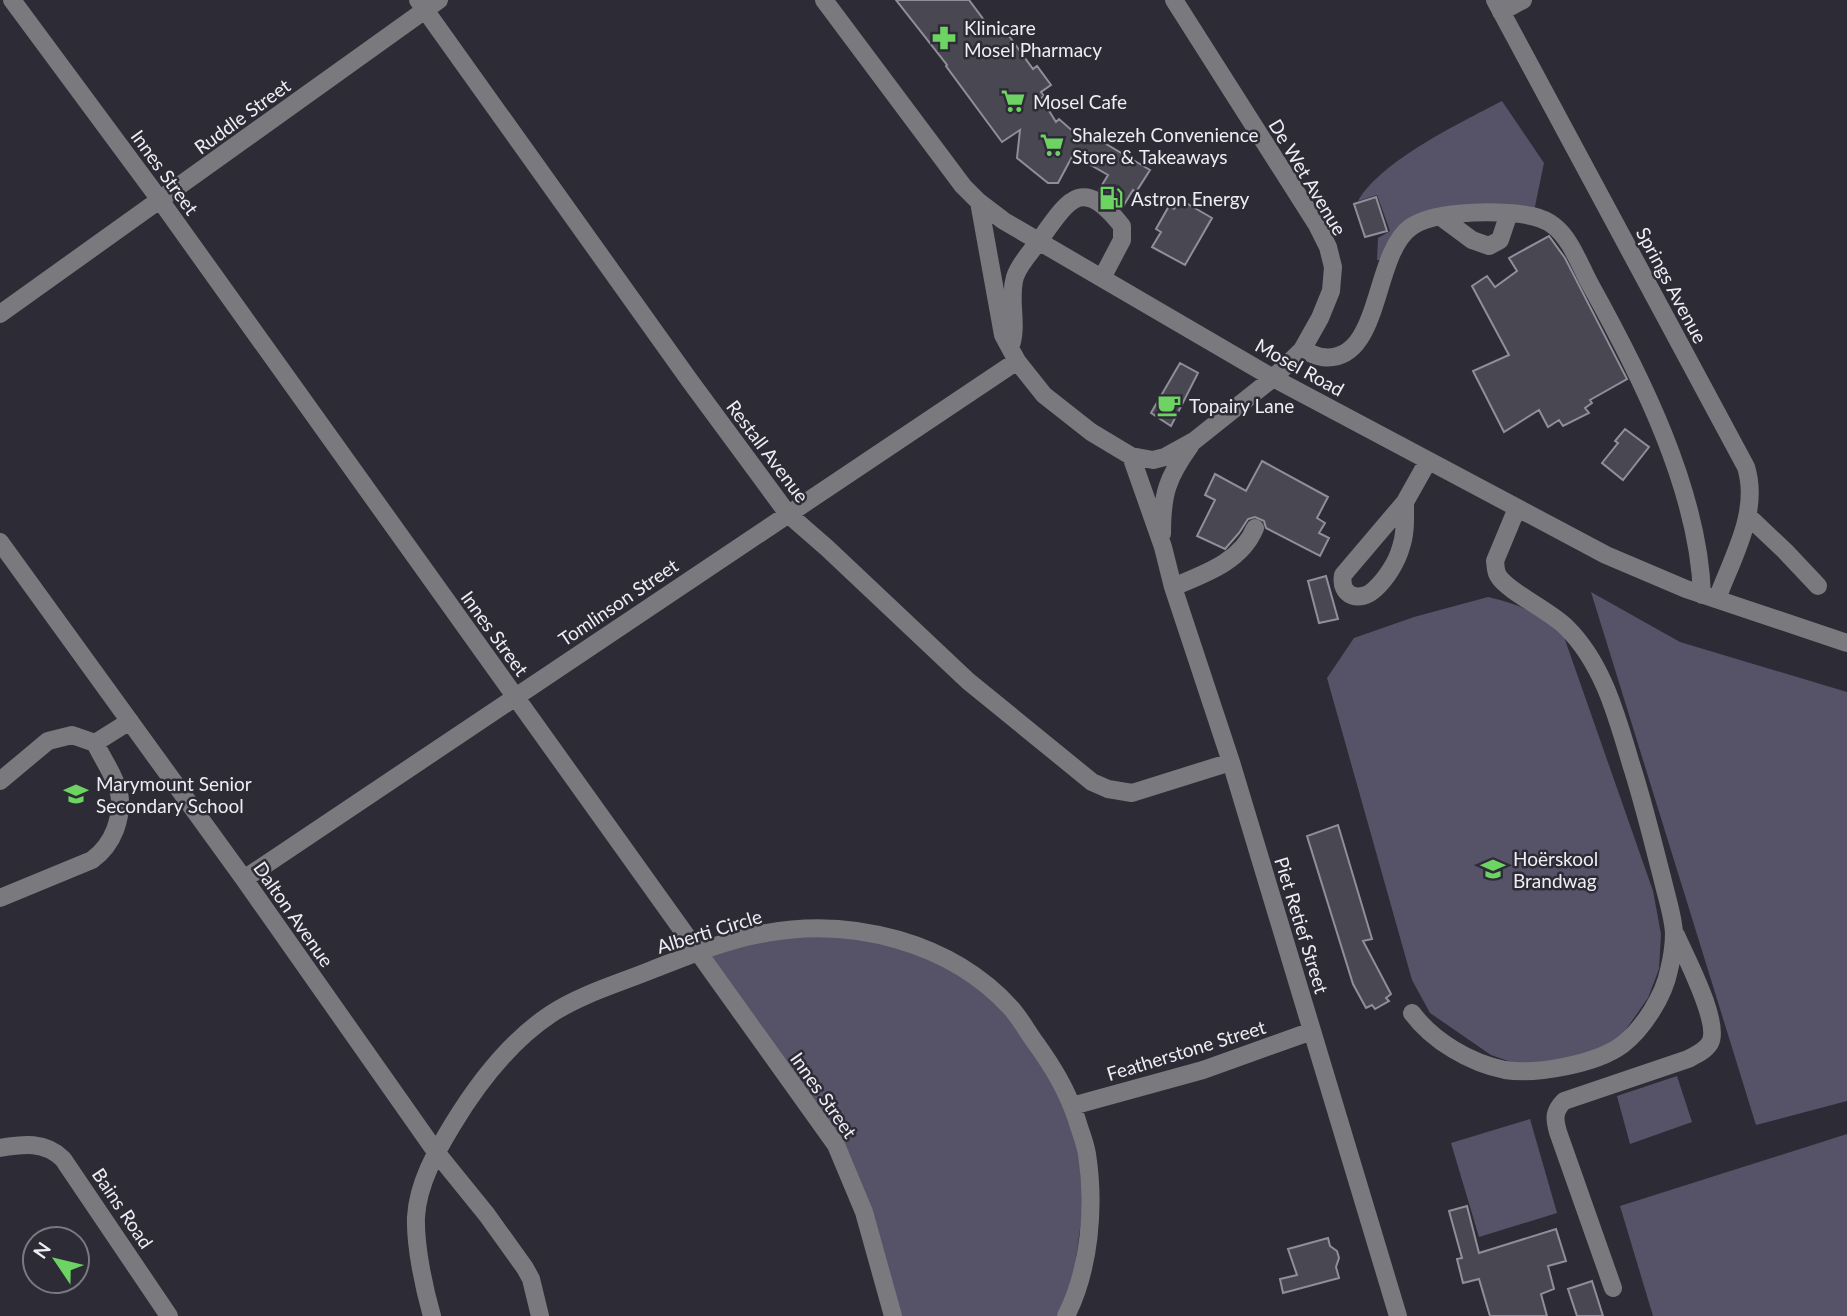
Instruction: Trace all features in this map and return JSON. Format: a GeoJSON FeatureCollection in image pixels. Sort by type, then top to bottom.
{"type":"FeatureCollection","features":[{"type":"Feature","properties":{"kind":"street","name":"Innes Street"},"geometry":{"type":"LineString","coordinates":[[12,0],[160,200],[696,953],[836,1145],[863,1212],[893,1316]]}},
{"type":"Feature","properties":{"kind":"street","name":"Mosel Road"},"geometry":{"type":"LineString","coordinates":[[824,0],[950,169],[979,202],[1004,221],[1273,378],[1606,555],[1709,597],[1847,643]]}},
{"type":"Feature","properties":{"kind":"street","name":"De Wet Avenue"},"geometry":{"type":"LineString","coordinates":[[1174,0],[1317,225],[1328,247],[1333,268],[1331,290],[1320,318],[1302,350],[1273,378]]}},
{"type":"Feature","properties":{"kind":"street"},"geometry":{"type":"LineString","coordinates":[[1498,6],[1523,0]]}},
{"type":"Feature","properties":{"kind":"street","name":"Ruddle Street"},"geometry":{"type":"LineString","coordinates":[[0,314],[427,3]]}},
{"type":"Feature","properties":{"kind":"street","name":"Restall Avenue"},"geometry":{"type":"LineString","coordinates":[[427,3],[690,382],[788,514],[968,681],[1092,782],[1108,789],[1132,793],[1231,762]]}},
{"type":"Feature","properties":{"kind":"street","name":"Springs Avenue"},"geometry":{"type":"LineString","coordinates":[[1498,6],[1746,467],[1752,495],[1748,516],[1709,597]]}},
{"type":"Feature","properties":{"kind":"street"},"geometry":{"type":"LineString","coordinates":[[1013,354],[1014,280],[1018,270],[1059,213],[1072,200],[1081,196],[1089,197],[1104,206],[1115,217],[1123,231],[1122,240],[1102,278]]}},
{"type":"Feature","properties":{"kind":"street","name":"Piet Retief Street"},"geometry":{"type":"LineString","coordinates":[[979,202],[1003,335],[1013,354],[1044,396],[1091,432],[1131,456],[1153,460],[1165,457],[1194,441],[1273,378]]}},
{"type":"Feature","properties":{"kind":"street"},"geometry":{"type":"LineString","coordinates":[[1302,350],[1323,357],[1343,354],[1357,344],[1367,324],[1387,261],[1394,247],[1411,227],[1428,219],[1479,212],[1509,213],[1545,220],[1561,232],[1639,374],[1669,452],[1693,526],[1709,597]]}},
{"type":"Feature","properties":{"kind":"street"},"geometry":{"type":"LineString","coordinates":[[1441,217],[1472,240],[1489,246],[1500,240],[1509,213]]}},
{"type":"Feature","properties":{"kind":"street","name":"Tomlinson Street"},"geometry":{"type":"LineString","coordinates":[[244,879],[788,514],[1013,354]]}},
{"type":"Feature","properties":{"kind":"street","name":"Piet Retief Street"},"geometry":{"type":"LineString","coordinates":[[1163,547],[1167,485],[1173,471],[1194,441]]}},
{"type":"Feature","properties":{"kind":"street","name":"Piet Retief Street"},"geometry":{"type":"LineString","coordinates":[[1131,456],[1163,547],[1173,587],[1231,762],[1398,1316]]}},
{"type":"Feature","properties":{"kind":"street"},"geometry":{"type":"LineString","coordinates":[[1405,502],[1402,545],[1390,570],[1368,594],[1350,596],[1342,585],[1343,575],[1405,502],[1428,461]]}},
{"type":"Feature","properties":{"kind":"street"},"geometry":{"type":"LineString","coordinates":[[1517,508],[1495,561],[1496,571],[1504,583],[1564,624],[1594,663],[1606,689],[1631,763],[1652,836],[1674,932],[1713,1022],[1710,1042],[1699,1054],[1564,1101],[1556,1109],[1558,1132],[1613,1288]]}},
{"type":"Feature","properties":{"kind":"street"},"geometry":{"type":"LineString","coordinates":[[1748,516],[1818,586]]}},
{"type":"Feature","properties":{"kind":"street"},"geometry":{"type":"LineString","coordinates":[[1173,587],[1212,571],[1229,559],[1245,545],[1255,528]]}},
{"type":"Feature","properties":{"kind":"street","name":"Dalton Avenue"},"geometry":{"type":"LineString","coordinates":[[0,542],[244,879],[436,1152],[487,1215],[525,1268],[531,1279],[540,1316]]}},
{"type":"Feature","properties":{"kind":"street"},"geometry":{"type":"LineString","coordinates":[[95,744],[130,721]]}},
{"type":"Feature","properties":{"kind":"street"},"geometry":{"type":"LineString","coordinates":[[0,780],[48,741],[72,735],[95,744],[117,785],[122,806],[111,839],[100,854],[92,860],[0,898]]}},
{"type":"Feature","properties":{"kind":"street","name":"Alberti Circle"},"geometry":{"type":"LineString","coordinates":[[432,1316],[419,1249],[416,1217],[422,1187],[436,1152],[471,1094],[506,1053],[551,1014],[573,1002],[696,953],[766,933],[813,929],[874,933],[918,946],[958,965],[1011,1008],[1057,1072],[1072,1106],[1087,1152],[1089,1188],[1085,1258],[1075,1298],[1066,1316]]}},
{"type":"Feature","properties":{"kind":"street"},"geometry":{"type":"LineString","coordinates":[[1412,1013],[1422,1026],[1444,1042],[1466,1056],[1486,1064],[1506,1070],[1568,1067],[1622,1045],[1654,1009],[1669,972],[1674,932]]}},
{"type":"Feature","properties":{"kind":"street","name":"Featherstone Street"},"geometry":{"type":"LineString","coordinates":[[1072,1106],[1202,1070],[1312,1031]]}},
{"type":"Feature","properties":{"kind":"street","name":"Bains Road"},"geometry":{"type":"LineString","coordinates":[[0,1149],[26,1144],[51,1150],[63,1159],[169,1316]]}},
{"type":"Feature","properties":{"kind":"shaded area"},"geometry":{"type":"Polygon","coordinates":[[[1502,101],[1544,163],[1534,211],[1430,212],[1383,260],[1377,260],[1378,238],[1390,231],[1377,195],[1358,201],[1369,186],[1423,144],[1502,101]]]}},
{"type":"Feature","properties":{"kind":"shaded area"},"geometry":{"type":"Polygon","coordinates":[[[1591,592],[1680,642],[1847,692],[1847,1101],[1756,1125],[1591,592]]]}},
{"type":"Feature","properties":{"kind":"shaded area"},"geometry":{"type":"Polygon","coordinates":[[[1488,597],[1528,610],[1563,634],[1653,891],[1661,934],[1659,969],[1648,998],[1622,1035],[1604,1047],[1563,1063],[1514,1063],[1491,1055],[1430,1013],[1412,980],[1327,678],[1354,638],[1414,617],[1488,597]]]}},
{"type":"Feature","properties":{"kind":"shaded area"},"geometry":{"type":"Polygon","coordinates":[[[875,935],[958,957],[1012,1008],[1091,1149],[1068,1316],[897,1316],[854,1169],[702,953],[782,936],[875,935]]]}},
{"type":"Feature","properties":{"kind":"shaded area"},"geometry":{"type":"Polygon","coordinates":[[[1677,1076],[1692,1122],[1630,1144],[1617,1096],[1677,1076]]]}},
{"type":"Feature","properties":{"kind":"shaded area"},"geometry":{"type":"Polygon","coordinates":[[[1530,1119],[1557,1213],[1479,1237],[1451,1143],[1530,1119]]]}},
{"type":"Feature","properties":{"kind":"shaded area"},"geometry":{"type":"Polygon","coordinates":[[[1847,1134],[1847,1316],[1653,1316],[1620,1206],[1847,1134]]]}},
{"type":"Feature","properties":{"kind":"building"},"geometry":{"type":"Polygon","coordinates":[[[896,0],[969,0],[993,32],[1001,25],[1033,69],[1037,66],[1051,85],[1041,92],[1044,96],[1041,98],[1056,122],[1059,119],[1085,142],[1089,134],[1150,170],[1136,192],[1133,190],[1122,208],[1099,190],[1108,175],[1073,155],[1058,183],[1048,183],[1017,158],[1020,130],[1002,142],[896,0]]]}},
{"type":"Feature","properties":{"kind":"building"},"geometry":{"type":"Polygon","coordinates":[[[1376,197],[1387,231],[1365,237],[1354,204],[1376,197]]]}},
{"type":"Feature","properties":{"kind":"building"},"geometry":{"type":"Polygon","coordinates":[[[1181,200],[1212,218],[1185,265],[1152,247],[1161,232],[1156,229],[1169,206],[1174,209],[1181,200]]]}},
{"type":"Feature","properties":{"kind":"building"},"geometry":{"type":"Polygon","coordinates":[[[1549,236],[1565,258],[1627,379],[1590,400],[1592,403],[1585,408],[1589,413],[1563,426],[1559,420],[1548,427],[1539,410],[1504,432],[1473,371],[1509,355],[1472,286],[1487,276],[1495,287],[1517,271],[1509,258],[1549,236]]]}},
{"type":"Feature","properties":{"kind":"building","name":"Topairy Lane"},"geometry":{"type":"Polygon","coordinates":[[[1180,363],[1198,373],[1171,426],[1151,413],[1180,363]]]}},
{"type":"Feature","properties":{"kind":"building"},"geometry":{"type":"Polygon","coordinates":[[[1625,429],[1649,447],[1623,480],[1602,463],[1625,429]]]}},
{"type":"Feature","properties":{"kind":"building"},"geometry":{"type":"Polygon","coordinates":[[[1262,461],[1328,497],[1317,518],[1325,523],[1319,533],[1329,538],[1320,556],[1266,528],[1264,521],[1255,517],[1248,519],[1225,549],[1197,536],[1215,500],[1205,495],[1215,474],[1246,491],[1262,461]]]}},
{"type":"Feature","properties":{"kind":"building"},"geometry":{"type":"Polygon","coordinates":[[[1326,576],[1338,619],[1319,623],[1308,581],[1326,576]]]}},
{"type":"Feature","properties":{"kind":"building"},"geometry":{"type":"Polygon","coordinates":[[[1338,825],[1372,939],[1363,941],[1391,994],[1386,998],[1389,1001],[1375,1009],[1372,1005],[1366,1008],[1353,984],[1307,836],[1338,825]]]}},
{"type":"Feature","properties":{"kind":"building"},"geometry":{"type":"Polygon","coordinates":[[[1467,1206],[1479,1253],[1556,1229],[1566,1261],[1548,1266],[1554,1289],[1541,1294],[1547,1316],[1490,1316],[1479,1279],[1463,1283],[1457,1259],[1462,1258],[1449,1211],[1467,1206]]]}},
{"type":"Feature","properties":{"kind":"building"},"geometry":{"type":"Polygon","coordinates":[[[1328,1238],[1330,1246],[1337,1251],[1339,1258],[1336,1267],[1339,1278],[1283,1293],[1280,1279],[1297,1275],[1288,1249],[1328,1238]]]}},
{"type":"Feature","properties":{"kind":"building"},"geometry":{"type":"Polygon","coordinates":[[[1592,1281],[1603,1316],[1577,1316],[1568,1289],[1592,1281]]]}},
{"type":"Feature","properties":{"kind":"place","name":"Klinicare Mosel Pharmacy"},"geometry":{"type":"Point","coordinates":[944,38]}},
{"type":"Feature","properties":{"kind":"place","name":"Mosel Cafe"},"geometry":{"type":"Point","coordinates":[1013,101]}},
{"type":"Feature","properties":{"kind":"place","name":"Shalezeh Convenience Store & Takeaways"},"geometry":{"type":"Point","coordinates":[1052,145]}},
{"type":"Feature","properties":{"kind":"place","name":"Astron Energy"},"geometry":{"type":"Point","coordinates":[1111,198]}},
{"type":"Feature","properties":{"kind":"place","name":"Topairy Lane"},"geometry":{"type":"Point","coordinates":[1169,405]}},
{"type":"Feature","properties":{"kind":"place","name":"Marymount Senior Secondary School"},"geometry":{"type":"Point","coordinates":[76,794]}},
{"type":"Feature","properties":{"kind":"place","name":"Hoërskool Brandwag"},"geometry":{"type":"Point","coordinates":[1493,869]}}]}
